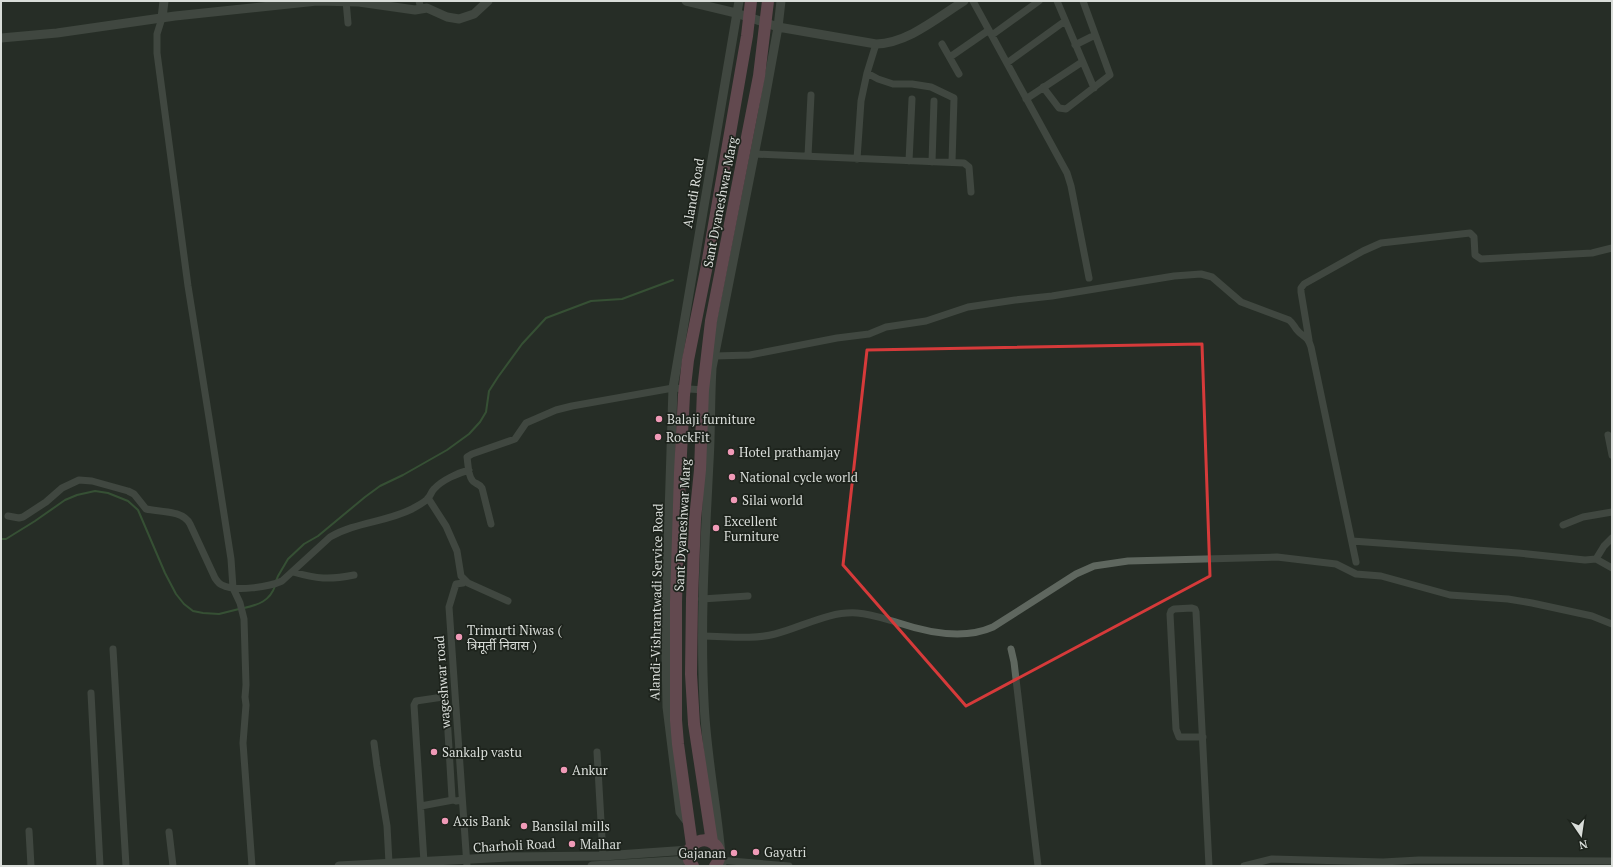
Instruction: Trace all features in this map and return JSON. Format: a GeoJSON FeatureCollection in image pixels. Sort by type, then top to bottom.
{"type":"FeatureCollection","features":[{"type":"Feature","properties":{"kind":"main road","name":"Sant Dyaneshwar Marg"},"geometry":{"type":"LineString","coordinates":[[691,855],[689,824],[678,744],[675,648],[680,473],[685,391],[688,360],[707,265],[747,36],[750,1]]}},
{"type":"Feature","properties":{"kind":"main road","name":"Sant Dyaneshwar Marg"},"geometry":{"type":"LineString","coordinates":[[720,863],[718,849],[712,842],[694,724],[692,599],[695,527],[707,390],[711,321],[753,111],[768,1]]}},
{"type":"Feature","properties":{"kind":"main road"},"geometry":{"type":"LineString","coordinates":[[691,855],[701,840],[712,842]]}},
{"type":"Feature","properties":{"kind":"street"},"geometry":{"type":"LineString","coordinates":[[164,1],[162,18],[157,34],[157,53],[188,286],[213,439],[233,588],[240,602],[244,619],[246,706],[243,743],[252,866]]}},
{"type":"Feature","properties":{"kind":"street"},"geometry":{"type":"LineString","coordinates":[[1,38],[58,33],[162,18],[317,1],[346,1],[409,9],[420,5],[447,17],[459,19],[470,16],[478,11],[488,1]]}},
{"type":"Feature","properties":{"kind":"street"},"geometry":{"type":"LineString","coordinates":[[346,1],[348,23]]}},
{"type":"Feature","properties":{"kind":"street"},"geometry":{"type":"LineString","coordinates":[[686,1],[749,16],[778,27],[876,44],[898,40],[964,1]]}},
{"type":"Feature","properties":{"kind":"street","name":"Alandi Road"},"geometry":{"type":"LineString","coordinates":[[675,377],[739,1]]}},
{"type":"Feature","properties":{"kind":"street"},"geometry":{"type":"LineString","coordinates":[[781,1],[778,27],[754,154],[715,356],[707,390],[710,409],[709,460],[702,598],[702,636],[706,733],[720,863],[790,866]]}},
{"type":"Feature","properties":{"kind":"street"},"geometry":{"type":"LineString","coordinates":[[973,1],[1067,173],[1071,186],[1089,278]]}},
{"type":"Feature","properties":{"kind":"street"},"geometry":{"type":"LineString","coordinates":[[950,57],[991,33],[1039,1]]}},
{"type":"Feature","properties":{"kind":"street"},"geometry":{"type":"LineString","coordinates":[[1057,1],[1094,88]]}},
{"type":"Feature","properties":{"kind":"street"},"geometry":{"type":"LineString","coordinates":[[1043,87],[1059,108],[1062,109],[1070,107],[1110,75],[1083,1]]}},
{"type":"Feature","properties":{"kind":"street"},"geometry":{"type":"LineString","coordinates":[[1007,63],[1065,21]]}},
{"type":"Feature","properties":{"kind":"street"},"geometry":{"type":"LineString","coordinates":[[1075,45],[1095,35]]}},
{"type":"Feature","properties":{"kind":"street"},"geometry":{"type":"LineString","coordinates":[[857,159],[861,101],[867,73],[876,44]]}},
{"type":"Feature","properties":{"kind":"street"},"geometry":{"type":"LineString","coordinates":[[942,44],[959,74]]}},
{"type":"Feature","properties":{"kind":"street"},"geometry":{"type":"LineString","coordinates":[[1026,99],[1082,62]]}},
{"type":"Feature","properties":{"kind":"street"},"geometry":{"type":"LineString","coordinates":[[867,73],[878,79],[893,84],[912,84],[931,87],[954,98],[952,162]]}},
{"type":"Feature","properties":{"kind":"street"},"geometry":{"type":"LineString","coordinates":[[808,156],[811,95]]}},
{"type":"Feature","properties":{"kind":"street"},"geometry":{"type":"LineString","coordinates":[[909,161],[912,99]]}},
{"type":"Feature","properties":{"kind":"street"},"geometry":{"type":"LineString","coordinates":[[932,162],[934,101]]}},
{"type":"Feature","properties":{"kind":"street"},"geometry":{"type":"LineString","coordinates":[[754,154],[964,163],[969,167],[971,192]]}},
{"type":"Feature","properties":{"kind":"street"},"geometry":{"type":"LineString","coordinates":[[1356,562],[1310,342],[1301,288],[1307,281],[1381,243],[1470,233],[1474,237],[1475,255],[1481,259],[1592,253],[1612,248]]}},
{"type":"Feature","properties":{"kind":"street"},"geometry":{"type":"LineString","coordinates":[[715,356],[750,355],[837,338],[869,334],[886,327],[926,321],[968,307],[1011,300],[1052,296],[1174,276],[1202,274],[1212,277],[1241,302],[1289,320],[1310,342]]}},
{"type":"Feature","properties":{"kind":"street","name":"Alandi-Vishrantwadi Service Road"},"geometry":{"type":"LineString","coordinates":[[675,377],[673,388],[666,609],[667,707],[680,812],[689,824]]}},
{"type":"Feature","properties":{"kind":"street"},"geometry":{"type":"LineString","coordinates":[[491,524],[482,488],[472,480],[469,470],[468,456],[515,439],[523,425],[542,416],[572,406],[673,388],[685,391],[707,390]]}},
{"type":"Feature","properties":{"kind":"street"},"geometry":{"type":"LineString","coordinates":[[1608,435],[1612,455]]}},
{"type":"Feature","properties":{"kind":"street"},"geometry":{"type":"LineString","coordinates":[[8,516],[19,518],[23,517],[46,502],[62,488],[79,480],[92,481],[122,488],[134,494],[146,509],[185,517],[190,524],[215,578],[220,584],[233,588],[255,587],[276,583],[293,572],[325,541],[336,533],[357,525],[400,514],[420,504],[428,498],[434,488],[443,482],[469,470]]}},
{"type":"Feature","properties":{"kind":"street"},"geometry":{"type":"LineString","coordinates":[[428,498],[448,530],[458,554],[461,576],[465,581],[508,601]]}},
{"type":"Feature","properties":{"kind":"street"},"geometry":{"type":"LineString","coordinates":[[1563,525],[1583,517],[1612,512]]}},
{"type":"Feature","properties":{"kind":"street"},"geometry":{"type":"LineString","coordinates":[[1596,559],[1604,546],[1612,538]]}},
{"type":"Feature","properties":{"kind":"street"},"geometry":{"type":"LineString","coordinates":[[1352,541],[1518,553],[1585,560],[1596,559],[1612,568]]}},
{"type":"Feature","properties":{"kind":"street"},"geometry":{"type":"LineString","coordinates":[[702,636],[767,636],[831,616],[856,613],[876,616],[909,627],[960,635],[972,634],[993,627],[1076,574],[1094,566],[1128,561],[1277,557],[1336,564],[1356,574],[1381,576],[1450,595],[1508,599],[1532,603],[1592,616],[1612,624]]}},
{"type":"Feature","properties":{"kind":"street"},"geometry":{"type":"LineString","coordinates":[[293,572],[311,577],[330,579],[354,575]]}},
{"type":"Feature","properties":{"kind":"street","name":"wageshwar road"},"geometry":{"type":"LineString","coordinates":[[465,581],[463,584],[456,584],[448,607],[467,863]]}},
{"type":"Feature","properties":{"kind":"street"},"geometry":{"type":"LineString","coordinates":[[702,598],[748,596]]}},
{"type":"Feature","properties":{"kind":"street"},"geometry":{"type":"LineString","coordinates":[[1203,737],[1183,738],[1177,734],[1170,614],[1174,609],[1192,608],[1196,612],[1203,737],[1209,866]]}},
{"type":"Feature","properties":{"kind":"street"},"geometry":{"type":"LineString","coordinates":[[112,649],[126,866]]}},
{"type":"Feature","properties":{"kind":"street"},"geometry":{"type":"LineString","coordinates":[[1011,649],[1014,662],[1038,866]]}},
{"type":"Feature","properties":{"kind":"street"},"geometry":{"type":"LineString","coordinates":[[91,692],[100,866]]}},
{"type":"Feature","properties":{"kind":"street"},"geometry":{"type":"LineString","coordinates":[[424,862],[414,704],[416,701],[443,697],[446,699],[453,800]]}},
{"type":"Feature","properties":{"kind":"street"},"geometry":{"type":"LineString","coordinates":[[374,744],[376,766],[387,826],[385,864]]}},
{"type":"Feature","properties":{"kind":"street"},"geometry":{"type":"LineString","coordinates":[[597,752],[603,856]]}},
{"type":"Feature","properties":{"kind":"street"},"geometry":{"type":"LineString","coordinates":[[421,806],[453,800],[462,800]]}},
{"type":"Feature","properties":{"kind":"street"},"geometry":{"type":"LineString","coordinates":[[29,831],[31,866]]}},
{"type":"Feature","properties":{"kind":"street"},"geometry":{"type":"LineString","coordinates":[[169,832],[173,866]]}},
{"type":"Feature","properties":{"kind":"street"},"geometry":{"type":"LineString","coordinates":[[638,853],[639,863]]}},
{"type":"Feature","properties":{"kind":"street","name":"Charholi Road"},"geometry":{"type":"LineString","coordinates":[[339,866],[424,862],[467,863],[516,857],[603,856],[638,853],[691,855]]}},
{"type":"Feature","properties":{"kind":"street"},"geometry":{"type":"LineString","coordinates":[[592,866],[639,863],[691,855]]}},
{"type":"Feature","properties":{"kind":"street"},"geometry":{"type":"LineString","coordinates":[[1244,866],[1272,858],[1373,864],[1612,861]]}},
{"type":"Feature","properties":{"kind":"highlighted area"},"geometry":{"type":"Polygon","coordinates":[[[1202,344],[1210,576],[966,706],[843,565],[867,350],[1202,344]]]}},
{"type":"Feature","properties":{"kind":"waterway"},"geometry":{"type":"LineString","coordinates":[[276,581],[288,559],[304,544],[318,536],[365,497],[380,486],[447,450],[469,434],[480,422],[486,412],[489,391],[498,377],[522,344],[546,318],[591,301],[622,299],[673,280]]}},
{"type":"Feature","properties":{"kind":"waterway"},"geometry":{"type":"LineString","coordinates":[[1,539],[6,539],[65,500],[77,495],[95,491],[108,493],[128,501],[138,510],[165,573],[176,594],[184,604],[193,611],[203,613],[219,614],[239,609]]}},
{"type":"Feature","properties":{"kind":"waterway"},"geometry":{"type":"LineString","coordinates":[[244,608],[263,602],[267,599],[275,586]]}},
{"type":"Feature","properties":{"kind":"place","name":"Balaji furniture"},"geometry":{"type":"Point","coordinates":[659,419]}},
{"type":"Feature","properties":{"kind":"place","name":"RockFit"},"geometry":{"type":"Point","coordinates":[658,437]}},
{"type":"Feature","properties":{"kind":"place","name":"Hotel prathamjay"},"geometry":{"type":"Point","coordinates":[731,452]}},
{"type":"Feature","properties":{"kind":"place","name":"National cycle world"},"geometry":{"type":"Point","coordinates":[732,477]}},
{"type":"Feature","properties":{"kind":"place","name":"Silai world"},"geometry":{"type":"Point","coordinates":[734,500]}},
{"type":"Feature","properties":{"kind":"place","name":"Excellent Furniture"},"geometry":{"type":"Point","coordinates":[716,528]}},
{"type":"Feature","properties":{"kind":"place","name":"Trimurti Niwas ( त्रिमूर्ती निवास )"},"geometry":{"type":"Point","coordinates":[459,637]}},
{"type":"Feature","properties":{"kind":"place","name":"Sankalp vastu"},"geometry":{"type":"Point","coordinates":[434,752]}},
{"type":"Feature","properties":{"kind":"place","name":"Ankur"},"geometry":{"type":"Point","coordinates":[564,770]}},
{"type":"Feature","properties":{"kind":"place","name":"Axis Bank"},"geometry":{"type":"Point","coordinates":[445,821]}},
{"type":"Feature","properties":{"kind":"place","name":"Bansilal mills"},"geometry":{"type":"Point","coordinates":[524,826]}},
{"type":"Feature","properties":{"kind":"place","name":"Malhar"},"geometry":{"type":"Point","coordinates":[572,844]}},
{"type":"Feature","properties":{"kind":"place","name":"Gayatri"},"geometry":{"type":"Point","coordinates":[756,852]}},
{"type":"Feature","properties":{"kind":"place","name":"Gajanan"},"geometry":{"type":"Point","coordinates":[734,853]}}]}
